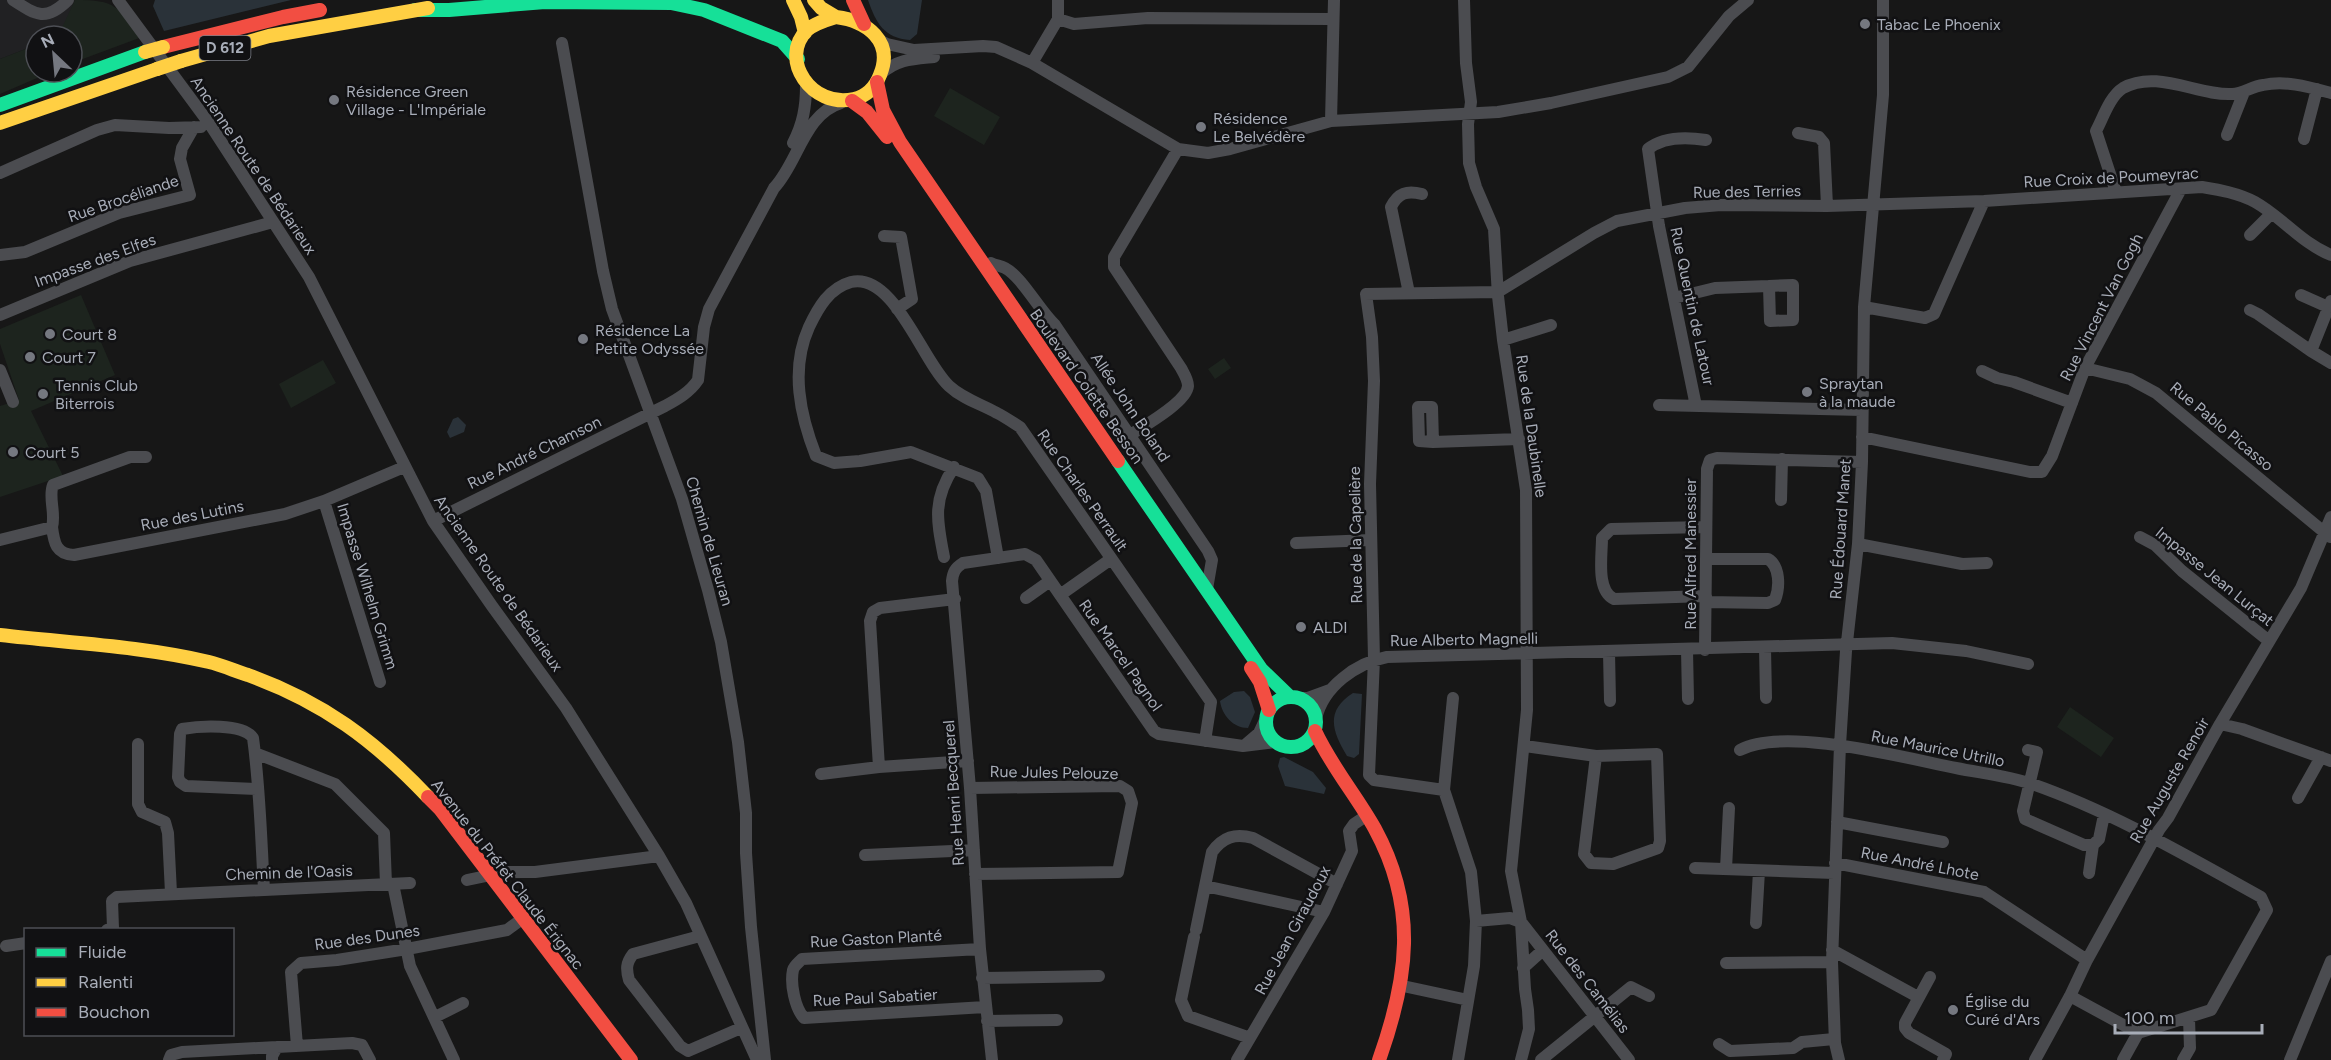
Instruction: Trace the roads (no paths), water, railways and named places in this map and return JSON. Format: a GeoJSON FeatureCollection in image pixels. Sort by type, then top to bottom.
{"type":"FeatureCollection","features":[{"type":"Feature","properties":{"kind":"main road","name":"D 612"},"geometry":{"type":"LineString","coordinates":[[0,123],[181,61],[269,36],[479,0]]}},
{"type":"Feature","properties":{"kind":"main road"},"geometry":{"type":"LineString","coordinates":[[793,0],[805,33],[798,59],[800,73],[806,85],[822,98],[847,101],[871,91],[879,79],[883,52],[874,32],[864,24],[836,17],[821,8],[814,0]]}},
{"type":"Feature","properties":{"kind":"main road"},"geometry":{"type":"LineString","coordinates":[[853,0],[864,24]]}},
{"type":"Feature","properties":{"kind":"main road"},"geometry":{"type":"LineString","coordinates":[[415,10],[449,10],[545,2],[671,3],[704,10],[782,41],[798,59]]}},
{"type":"Feature","properties":{"kind":"main road","name":"D 612"},"geometry":{"type":"LineString","coordinates":[[0,105],[93,69],[181,41],[228,21],[326,4]]}},
{"type":"Feature","properties":{"kind":"main road"},"geometry":{"type":"LineString","coordinates":[[805,33],[816,24],[836,17]]}},
{"type":"Feature","properties":{"kind":"main road","name":"Boulevard Colette Besson"},"geometry":{"type":"LineString","coordinates":[[879,79],[878,94],[887,123],[985,261],[1034,339],[1261,669],[1294,698]]}},
{"type":"Feature","properties":{"kind":"main road","name":"Boulevard Colette Besson"},"geometry":{"type":"LineString","coordinates":[[847,101],[867,112],[880,127],[1044,365],[1255,674],[1263,690],[1268,714]]}},
{"type":"Feature","properties":{"kind":"main road","name":"Avenue du Préfet Claude Érignac"},"geometry":{"type":"LineString","coordinates":[[0,634],[138,650],[210,662],[270,683],[320,707],[366,737],[412,778],[440,809],[631,1060]]}},
{"type":"Feature","properties":{"kind":"main road"},"geometry":{"type":"LineString","coordinates":[[1316,725],[1312,737],[1301,746],[1287,747],[1275,742],[1268,731],[1268,714],[1274,704],[1294,698],[1311,706],[1316,725],[1337,776],[1366,816],[1388,854],[1398,885],[1406,936],[1403,986],[1392,1028],[1379,1060]]}},
{"type":"Feature","properties":{"kind":"main road"},"geometry":{"type":"LineString","coordinates":[[1301,746],[1337,776]]}},
{"type":"Feature","properties":{"kind":"street"},"geometry":{"type":"LineString","coordinates":[[13,0],[36,14],[49,14],[57,11],[69,0]]}},
{"type":"Feature","properties":{"kind":"street"},"geometry":{"type":"LineString","coordinates":[[1032,63],[1058,19],[1058,0]]}},
{"type":"Feature","properties":{"kind":"street"},"geometry":{"type":"LineString","coordinates":[[1331,121],[1334,0]]}},
{"type":"Feature","properties":{"kind":"street","name":"Rue de la Daubinelle"},"geometry":{"type":"LineString","coordinates":[[1464,0],[1466,63],[1472,102],[1468,124],[1469,163],[1476,187],[1494,229],[1503,340],[1526,490],[1527,710],[1511,871],[1521,922],[1529,1029],[1521,1060]]}},
{"type":"Feature","properties":{"kind":"street","name":"Rue Édouard Manet"},"geometry":{"type":"LineString","coordinates":[[1839,1060],[1834,1039],[1832,956],[1836,822],[1846,645],[1858,544],[1862,462],[1864,307],[1883,95],[1883,0]]}},
{"type":"Feature","properties":{"kind":"street"},"geometry":{"type":"LineString","coordinates":[[879,40],[914,51],[996,47],[1032,63],[1178,149],[1208,153],[1331,121],[1470,114],[1551,103],[1668,77],[1688,67],[1742,1]]}},
{"type":"Feature","properties":{"kind":"street","name":"Ancienne Route de Bédarieux"},"geometry":{"type":"LineString","coordinates":[[120,3],[211,126],[314,286],[433,520],[566,708],[659,856],[686,903],[757,1060]]}},
{"type":"Feature","properties":{"kind":"street"},"geometry":{"type":"LineString","coordinates":[[1058,19],[1074,24],[1148,18],[1332,19]]}},
{"type":"Feature","properties":{"kind":"street","name":"Chemin de Lieuran"},"geometry":{"type":"LineString","coordinates":[[562,43],[603,271],[624,344],[682,499],[721,642],[738,742],[746,813],[746,853],[753,950],[765,1060]]}},
{"type":"Feature","properties":{"kind":"street"},"geometry":{"type":"LineString","coordinates":[[879,79],[891,65],[899,62],[1007,52]]}},
{"type":"Feature","properties":{"kind":"street"},"geometry":{"type":"LineString","coordinates":[[2116,192],[2096,131],[2115,96],[2122,89],[2150,81],[2231,94],[2244,92],[2261,85],[2285,83],[2331,93]]}},
{"type":"Feature","properties":{"kind":"street"},"geometry":{"type":"LineString","coordinates":[[774,188],[775,177],[800,129],[806,108],[806,85]]}},
{"type":"Feature","properties":{"kind":"street"},"geometry":{"type":"LineString","coordinates":[[2304,139],[2317,89]]}},
{"type":"Feature","properties":{"kind":"street"},"geometry":{"type":"LineString","coordinates":[[2228,135],[2244,92]]}},
{"type":"Feature","properties":{"kind":"street"},"geometry":{"type":"LineString","coordinates":[[774,188],[782,180],[820,115],[830,106],[847,101]]}},
{"type":"Feature","properties":{"kind":"street"},"geometry":{"type":"LineString","coordinates":[[0,173],[115,124],[169,128],[211,126]]}},
{"type":"Feature","properties":{"kind":"street","name":"Rue Brocéliande"},"geometry":{"type":"LineString","coordinates":[[0,255],[25,252],[119,213],[190,195],[180,159],[182,148],[194,127]]}},
{"type":"Feature","properties":{"kind":"street"},"geometry":{"type":"LineString","coordinates":[[1798,133],[1819,137],[1824,143],[1827,206]]}},
{"type":"Feature","properties":{"kind":"street","name":"Rue Quentin de Latour"},"geometry":{"type":"LineString","coordinates":[[1696,406],[1659,226],[1648,149],[1655,144],[1688,137],[1706,140]]}},
{"type":"Feature","properties":{"kind":"street"},"geometry":{"type":"LineString","coordinates":[[1130,435],[1183,398],[1188,388],[1181,368],[1114,267],[1114,257],[1178,149]]}},
{"type":"Feature","properties":{"kind":"street","name":"Rue Croix de Poumeyrac"},"geometry":{"type":"LineString","coordinates":[[1873,203],[1984,201],[2202,187],[2232,192],[2255,202],[2302,239],[2331,255]]}},
{"type":"Feature","properties":{"kind":"street","name":"Rue André Chamson"},"geometry":{"type":"LineString","coordinates":[[433,520],[685,394],[698,380],[704,327],[709,309],[774,188]]}},
{"type":"Feature","properties":{"kind":"street","name":"Rue Vincent Van Gogh"},"geometry":{"type":"LineString","coordinates":[[1862,437],[2030,472],[2042,471],[2052,456],[2085,368],[2181,189]]}},
{"type":"Feature","properties":{"kind":"street"},"geometry":{"type":"LineString","coordinates":[[1422,194],[1410,191],[1404,193],[1395,198],[1391,207],[1409,293],[1498,292]]}},
{"type":"Feature","properties":{"kind":"street"},"geometry":{"type":"LineString","coordinates":[[1864,307],[1925,318],[1934,314],[1984,201]]}},
{"type":"Feature","properties":{"kind":"street","name":"Rue des Terries"},"geometry":{"type":"LineString","coordinates":[[1498,292],[1617,221],[1685,208],[1721,205],[1827,206],[1873,203]]}},
{"type":"Feature","properties":{"kind":"street"},"geometry":{"type":"LineString","coordinates":[[2250,236],[2271,214]]}},
{"type":"Feature","properties":{"kind":"street","name":"Impasse des Elfes"},"geometry":{"type":"LineString","coordinates":[[0,315],[130,261],[273,222]]}},
{"type":"Feature","properties":{"kind":"street"},"geometry":{"type":"LineString","coordinates":[[884,236],[901,237],[912,299],[897,309]]}},
{"type":"Feature","properties":{"kind":"street"},"geometry":{"type":"LineString","coordinates":[[985,261],[1026,312],[1033,326],[1034,339]]}},
{"type":"Feature","properties":{"kind":"street","name":"Allée John Boland"},"geometry":{"type":"LineString","coordinates":[[985,261],[1005,268],[1018,280],[1043,314],[1055,325],[1208,550],[1212,560],[1207,589]]}},
{"type":"Feature","properties":{"kind":"street","name":"Rue Charles Perrault"},"geometry":{"type":"LineString","coordinates":[[998,558],[986,491],[978,478],[911,452],[834,463],[816,456],[798,387],[799,357],[808,329],[821,305],[832,292],[842,285],[857,281],[873,283],[890,297],[938,373],[949,385],[965,398],[996,412],[1020,427],[1211,702],[1205,741]]}},
{"type":"Feature","properties":{"kind":"street"},"geometry":{"type":"LineString","coordinates":[[1674,298],[1715,288],[1769,286]]}},
{"type":"Feature","properties":{"kind":"street","name":"Rue de la Capelière"},"geometry":{"type":"LineString","coordinates":[[1409,293],[1366,294],[1372,338],[1374,381],[1370,484],[1374,659],[1369,775],[1374,780],[1444,790]]}},
{"type":"Feature","properties":{"kind":"street"},"geometry":{"type":"LineString","coordinates":[[2301,295],[2330,304],[2311,351]]}},
{"type":"Feature","properties":{"kind":"street"},"geometry":{"type":"LineString","coordinates":[[2250,310],[2331,363]]}},
{"type":"Feature","properties":{"kind":"street"},"geometry":{"type":"LineString","coordinates":[[1026,312],[1043,314]]}},
{"type":"Feature","properties":{"kind":"street"},"geometry":{"type":"LineString","coordinates":[[1503,340],[1551,325]]}},
{"type":"Feature","properties":{"kind":"street","name":"Rue Pablo Picasso"},"geometry":{"type":"LineString","coordinates":[[2085,368],[2130,379],[2156,393],[2328,536]]}},
{"type":"Feature","properties":{"kind":"street"},"geometry":{"type":"LineString","coordinates":[[0,370],[13,402]]}},
{"type":"Feature","properties":{"kind":"street"},"geometry":{"type":"LineString","coordinates":[[1982,371],[2072,403]]}},
{"type":"Feature","properties":{"kind":"street","name":"Rue Quentin de Latour"},"geometry":{"type":"LineString","coordinates":[[1659,405],[1862,410]]}},
{"type":"Feature","properties":{"kind":"street"},"geometry":{"type":"LineString","coordinates":[[1433,442],[1519,439]]}},
{"type":"Feature","properties":{"kind":"street"},"geometry":{"type":"LineString","coordinates":[[0,540],[52,527],[55,517],[51,490],[53,485],[130,457],[146,457]]}},
{"type":"Feature","properties":{"kind":"street","name":"Rue Alfred Manessier"},"geometry":{"type":"LineString","coordinates":[[1706,650],[1707,469],[1710,460],[1717,458],[1862,462]]}},
{"type":"Feature","properties":{"kind":"street"},"geometry":{"type":"LineString","coordinates":[[1781,500],[1782,459]]}},
{"type":"Feature","properties":{"kind":"street","name":"Rue des Lutins"},"geometry":{"type":"LineString","coordinates":[[52,527],[56,546],[65,555],[74,555],[285,514],[324,501],[404,466]]}},
{"type":"Feature","properties":{"kind":"street"},"geometry":{"type":"LineString","coordinates":[[944,557],[936,514],[939,494],[954,467]]}},
{"type":"Feature","properties":{"kind":"street","name":"Impasse Wilhelm Grimm"},"geometry":{"type":"LineString","coordinates":[[324,501],[380,682]]}},
{"type":"Feature","properties":{"kind":"street","name":"Rue Auguste Renoir"},"geometry":{"type":"LineString","coordinates":[[2035,1060],[2154,839],[2174,809],[2220,724],[2301,588],[2328,536],[2331,517]]}},
{"type":"Feature","properties":{"kind":"street"},"geometry":{"type":"LineString","coordinates":[[1706,527],[1611,528],[1602,538],[1603,588],[1607,596],[1614,598],[1706,599],[1768,603],[1774,600],[1777,594],[1777,567],[1774,562],[1768,559],[1706,558]]}},
{"type":"Feature","properties":{"kind":"street","name":"Impasse Jean Lurçat"},"geometry":{"type":"LineString","coordinates":[[2140,537],[2155,545],[2182,571],[2269,641]]}},
{"type":"Feature","properties":{"kind":"street"},"geometry":{"type":"LineString","coordinates":[[1296,543],[1371,540]]}},
{"type":"Feature","properties":{"kind":"street"},"geometry":{"type":"LineString","coordinates":[[1858,544],[1962,564],[1987,563]]}},
{"type":"Feature","properties":{"kind":"street","name":"Rue Marcel Pagnol"},"geometry":{"type":"LineString","coordinates":[[998,558],[1025,554],[1036,560],[1159,734],[1244,746],[1275,742]]}},
{"type":"Feature","properties":{"kind":"street","name":"Rue Henri Becquerel"},"geometry":{"type":"LineString","coordinates":[[992,1060],[982,978],[968,761],[952,581],[953,571],[963,563],[998,558]]}},
{"type":"Feature","properties":{"kind":"street"},"geometry":{"type":"LineString","coordinates":[[1060,595],[1111,559]]}},
{"type":"Feature","properties":{"kind":"street"},"geometry":{"type":"LineString","coordinates":[[1026,598],[1050,581]]}},
{"type":"Feature","properties":{"kind":"street"},"geometry":{"type":"LineString","coordinates":[[879,767],[870,621],[873,612],[880,608],[955,599]]}},
{"type":"Feature","properties":{"kind":"street","name":"Rue Alberto Magnelli"},"geometry":{"type":"LineString","coordinates":[[1330,690],[1350,673],[1374,659],[1387,657],[1916,645],[1966,651],[2028,664]]}},
{"type":"Feature","properties":{"kind":"street"},"geometry":{"type":"LineString","coordinates":[[1765,648],[1766,698]]}},
{"type":"Feature","properties":{"kind":"street"},"geometry":{"type":"LineString","coordinates":[[1687,650],[1688,699]]}},
{"type":"Feature","properties":{"kind":"street"},"geometry":{"type":"LineString","coordinates":[[1609,652],[1610,701]]}},
{"type":"Feature","properties":{"kind":"street"},"geometry":{"type":"LineString","coordinates":[[1294,698],[1308,698],[1330,690]]}},
{"type":"Feature","properties":{"kind":"street"},"geometry":{"type":"LineString","coordinates":[[1316,725],[1319,708],[1330,690]]}},
{"type":"Feature","properties":{"kind":"street"},"geometry":{"type":"LineString","coordinates":[[1453,698],[1444,790],[1471,872],[1476,921],[1474,966],[1458,1060]]}},
{"type":"Feature","properties":{"kind":"street"},"geometry":{"type":"LineString","coordinates":[[1244,746],[1259,733],[1268,714]]}},
{"type":"Feature","properties":{"kind":"street"},"geometry":{"type":"LineString","coordinates":[[2220,724],[2326,759],[2298,798]]}},
{"type":"Feature","properties":{"kind":"street"},"geometry":{"type":"LineString","coordinates":[[258,789],[186,786],[180,782],[178,777],[182,729],[195,727],[243,729],[253,738],[258,789],[264,889]]}},
{"type":"Feature","properties":{"kind":"street","name":"Rue Maurice Utrillo"},"geometry":{"type":"LineString","coordinates":[[1740,750],[1751,744],[1792,741],[1840,745],[2030,783],[2154,839],[2261,897],[2267,910],[2211,1010],[2189,1018]]}},
{"type":"Feature","properties":{"kind":"street"},"geometry":{"type":"LineString","coordinates":[[138,744],[138,804],[142,812],[165,822],[168,833],[171,893]]}},
{"type":"Feature","properties":{"kind":"street"},"geometry":{"type":"LineString","coordinates":[[1525,746],[1596,756],[1657,754],[1659,848],[1613,864],[1591,863],[1584,854],[1596,756]]}},
{"type":"Feature","properties":{"kind":"street","name":"Rue Maurice Utrillo"},"geometry":{"type":"LineString","coordinates":[[2028,750],[2037,752],[2030,783]]}},
{"type":"Feature","properties":{"kind":"street"},"geometry":{"type":"LineString","coordinates":[[255,753],[341,788],[384,833],[390,884],[410,966],[454,1060]]}},
{"type":"Feature","properties":{"kind":"street"},"geometry":{"type":"LineString","coordinates":[[821,774],[879,767],[968,761]]}},
{"type":"Feature","properties":{"kind":"street"},"geometry":{"type":"LineString","coordinates":[[2030,783],[2023,811],[2025,819],[2084,845],[2093,845]]}},
{"type":"Feature","properties":{"kind":"street","name":"Rue Jules Pelouze"},"geometry":{"type":"LineString","coordinates":[[970,788],[1120,786],[1128,791],[1132,803],[1118,872],[975,874]]}},
{"type":"Feature","properties":{"kind":"street"},"geometry":{"type":"LineString","coordinates":[[1726,869],[1729,808]]}},
{"type":"Feature","properties":{"kind":"street"},"geometry":{"type":"LineString","coordinates":[[2089,873],[2093,845],[2099,839],[2104,815]]}},
{"type":"Feature","properties":{"kind":"street","name":"Rue Jean Giraudoux"},"geometry":{"type":"LineString","coordinates":[[1236,1060],[1324,912],[1352,851],[1349,831],[1353,824],[1366,816]]}},
{"type":"Feature","properties":{"kind":"street"},"geometry":{"type":"LineString","coordinates":[[1836,822],[1943,842]]}},
{"type":"Feature","properties":{"kind":"street"},"geometry":{"type":"LineString","coordinates":[[1250,1038],[1188,1016],[1181,1000],[1212,852],[1218,843],[1241,834],[1253,838],[1337,884]]}},
{"type":"Feature","properties":{"kind":"street"},"geometry":{"type":"LineString","coordinates":[[865,855],[974,850]]}},
{"type":"Feature","properties":{"kind":"street"},"geometry":{"type":"LineString","coordinates":[[467,880],[498,872],[535,872],[659,856]]}},
{"type":"Feature","properties":{"kind":"street","name":"Rue André Lhote"},"geometry":{"type":"LineString","coordinates":[[1695,868],[1759,870],[1835,868],[1984,892],[2087,960]]}},
{"type":"Feature","properties":{"kind":"street"},"geometry":{"type":"LineString","coordinates":[[1756,923],[1759,870]]}},
{"type":"Feature","properties":{"kind":"street","name":"Chemin de l'Oasis"},"geometry":{"type":"LineString","coordinates":[[113,928],[112,902],[117,897],[410,883]]}},
{"type":"Feature","properties":{"kind":"street"},"geometry":{"type":"LineString","coordinates":[[1205,886],[1324,912]]}},
{"type":"Feature","properties":{"kind":"street"},"geometry":{"type":"LineString","coordinates":[[1476,921],[1510,918],[1521,922]]}},
{"type":"Feature","properties":{"kind":"street","name":"Rue des Dunes"},"geometry":{"type":"LineString","coordinates":[[297,1046],[291,972],[301,963],[407,949],[507,930],[522,919]]}},
{"type":"Feature","properties":{"kind":"street","name":"Rue des Camélias"},"geometry":{"type":"LineString","coordinates":[[1521,922],[1629,1060]]}},
{"type":"Feature","properties":{"kind":"street"},"geometry":{"type":"LineString","coordinates":[[700,936],[633,954],[626,970],[629,980],[680,1046],[688,1051],[741,1028]]}},
{"type":"Feature","properties":{"kind":"street"},"geometry":{"type":"LineString","coordinates":[[6,946],[24,943]]}},
{"type":"Feature","properties":{"kind":"street","name":"Rue Gaston Planté"},"geometry":{"type":"LineString","coordinates":[[792,982],[793,968],[802,959],[980,949]]}},
{"type":"Feature","properties":{"kind":"street"},"geometry":{"type":"LineString","coordinates":[[1523,969],[1543,950]]}},
{"type":"Feature","properties":{"kind":"street"},"geometry":{"type":"LineString","coordinates":[[1726,963],[1832,956],[1918,997]]}},
{"type":"Feature","properties":{"kind":"street"},"geometry":{"type":"LineString","coordinates":[[2290,1060],[2331,961]]}},
{"type":"Feature","properties":{"kind":"street"},"geometry":{"type":"LineString","coordinates":[[982,978],[1099,976]]}},
{"type":"Feature","properties":{"kind":"street"},"geometry":{"type":"LineString","coordinates":[[1930,977],[1905,1023],[1905,1029],[1946,1054],[1943,1060]]}},
{"type":"Feature","properties":{"kind":"street","name":"Rue Paul Sabatier"},"geometry":{"type":"LineString","coordinates":[[792,982],[799,1012],[804,1018],[985,1007]]}},
{"type":"Feature","properties":{"kind":"street"},"geometry":{"type":"LineString","coordinates":[[1403,986],[1468,1000]]}},
{"type":"Feature","properties":{"kind":"street"},"geometry":{"type":"LineString","coordinates":[[1541,1060],[1631,987],[1649,996]]}},
{"type":"Feature","properties":{"kind":"street"},"geometry":{"type":"LineString","coordinates":[[2070,996],[2138,1033]]}},
{"type":"Feature","properties":{"kind":"street"},"geometry":{"type":"LineString","coordinates":[[435,1017],[463,1003]]}},
{"type":"Feature","properties":{"kind":"street"},"geometry":{"type":"LineString","coordinates":[[2123,1060],[2138,1033],[2189,1018],[2190,1048],[2183,1060]]}},
{"type":"Feature","properties":{"kind":"street"},"geometry":{"type":"LineString","coordinates":[[987,1021],[1057,1020]]}},
{"type":"Feature","properties":{"kind":"street"},"geometry":{"type":"LineString","coordinates":[[1719,1044],[1730,1051],[1788,1048],[1802,1042],[1834,1039]]}},
{"type":"Feature","properties":{"kind":"street"},"geometry":{"type":"LineString","coordinates":[[169,1060],[171,1055],[182,1052],[352,1043],[362,1045],[370,1060]]}},
{"type":"Feature","properties":{"kind":"street"},"geometry":{"type":"LineString","coordinates":[[272,1060],[277,1047]]}},
{"type":"Feature","properties":{"kind":"place","name":"Tabac Le Phoenix"},"geometry":{"type":"Point","coordinates":[1865,24]}},
{"type":"Feature","properties":{"kind":"place","name":"Résidence Green Village - L'Impériale"},"geometry":{"type":"Point","coordinates":[334,100]}},
{"type":"Feature","properties":{"kind":"place","name":"Résidence Le Belvédère"},"geometry":{"type":"Point","coordinates":[1201,127]}},
{"type":"Feature","properties":{"kind":"place","name":"Court 8"},"geometry":{"type":"Point","coordinates":[50,334]}},
{"type":"Feature","properties":{"kind":"place","name":"Résidence La Petite Odyssée"},"geometry":{"type":"Point","coordinates":[583,339]}},
{"type":"Feature","properties":{"kind":"place","name":"Court 7"},"geometry":{"type":"Point","coordinates":[30,357]}},
{"type":"Feature","properties":{"kind":"place","name":"Spraytan à la maude"},"geometry":{"type":"Point","coordinates":[1807,392]}},
{"type":"Feature","properties":{"kind":"place","name":"Tennis Club Biterrois"},"geometry":{"type":"Point","coordinates":[43,394]}},
{"type":"Feature","properties":{"kind":"place","name":"Court 5"},"geometry":{"type":"Point","coordinates":[13,452]}},
{"type":"Feature","properties":{"kind":"place","name":"ALDI"},"geometry":{"type":"Point","coordinates":[1301,627]}},
{"type":"Feature","properties":{"kind":"place","name":"Église du Curé d'Ars"},"geometry":{"type":"Point","coordinates":[1953,1010]}}]}
